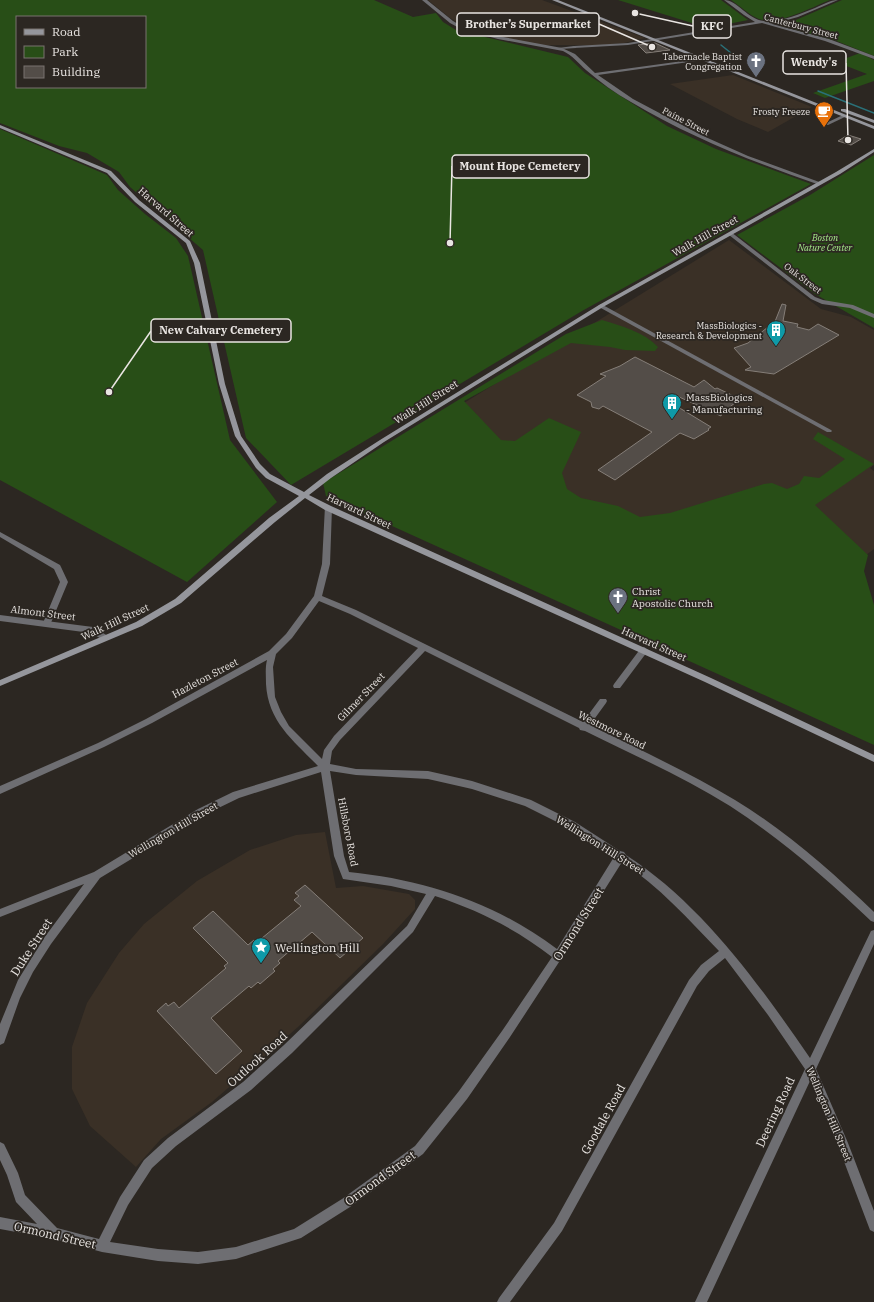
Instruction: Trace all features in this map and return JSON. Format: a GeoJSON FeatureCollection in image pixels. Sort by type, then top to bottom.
{"type":"FeatureCollection","features":[{"type":"Feature","properties":{"kind":"main road"},"geometry":{"type":"LineString","coordinates":[[554,0],[874,128]]}},
{"type":"Feature","properties":{"kind":"main road"},"geometry":{"type":"LineString","coordinates":[[567,0],[687,47]]}},
{"type":"Feature","properties":{"kind":"main road"},"geometry":{"type":"LineString","coordinates":[[693,49],[874,122]]}},
{"type":"Feature","properties":{"kind":"main road","name":"Harvard Street"},"geometry":{"type":"LineString","coordinates":[[0,126],[109,172],[137,201],[188,242],[197,262],[222,384],[238,436],[258,466],[268,476],[328,508],[644,650],[874,759]]}},
{"type":"Feature","properties":{"kind":"main road","name":"Walk Hill Street"},"geometry":{"type":"LineString","coordinates":[[0,683],[139,624],[178,601],[272,520],[329,476],[382,441],[601,306],[731,234],[874,150]]}},
{"type":"Feature","properties":{"kind":"street","name":"Canterbury Street"},"geometry":{"type":"LineString","coordinates":[[424,0],[447,20],[463,28],[527,43],[560,48],[628,44],[762,22],[827,40],[874,58]]}},
{"type":"Feature","properties":{"kind":"street"},"geometry":{"type":"LineString","coordinates":[[726,0],[755,20],[762,22],[794,17],[836,0]]}},
{"type":"Feature","properties":{"kind":"street","name":"Paine Street"},"geometry":{"type":"LineString","coordinates":[[560,48],[577,57],[583,66],[624,96],[688,132],[767,166],[818,183]]}},
{"type":"Feature","properties":{"kind":"street"},"geometry":{"type":"LineString","coordinates":[[594,74],[703,59]]}},
{"type":"Feature","properties":{"kind":"street"},"geometry":{"type":"LineString","coordinates":[[826,124],[845,116]]}},
{"type":"Feature","properties":{"kind":"street","name":"Oak Street"},"geometry":{"type":"LineString","coordinates":[[731,234],[812,298],[822,302],[851,306],[874,316]]}},
{"type":"Feature","properties":{"kind":"street"},"geometry":{"type":"LineString","coordinates":[[601,306],[829,430]]}},
{"type":"Feature","properties":{"kind":"street","name":"Hazleton Street"},"geometry":{"type":"LineString","coordinates":[[0,790],[101,745],[149,721],[272,653],[294,630],[318,597],[326,564],[328,508]]}},
{"type":"Feature","properties":{"kind":"street"},"geometry":{"type":"LineString","coordinates":[[0,534],[57,567],[64,582],[46,623]]}},
{"type":"Feature","properties":{"kind":"street","name":"Westmore Road"},"geometry":{"type":"LineString","coordinates":[[318,597],[583,728],[684,776],[732,804],[785,841],[845,890],[874,918]]}},
{"type":"Feature","properties":{"kind":"street","name":"Almont Street"},"geometry":{"type":"LineString","coordinates":[[0,618],[93,630],[105,638]]}},
{"type":"Feature","properties":{"kind":"street","name":"Gilmer Street"},"geometry":{"type":"LineString","coordinates":[[325,767],[328,750],[336,738],[423,648]]}},
{"type":"Feature","properties":{"kind":"street"},"geometry":{"type":"LineString","coordinates":[[617,686],[644,650]]}},
{"type":"Feature","properties":{"kind":"street"},"geometry":{"type":"LineString","coordinates":[[272,653],[269,667],[271,697],[277,713],[286,728],[325,767]]}},
{"type":"Feature","properties":{"kind":"street"},"geometry":{"type":"LineString","coordinates":[[583,728],[603,701]]}},
{"type":"Feature","properties":{"kind":"street","name":"Wellington Hill Street"},"geometry":{"type":"LineString","coordinates":[[0,912],[97,875],[201,812],[236,795],[325,767],[356,772],[428,775],[472,785],[528,803],[572,825],[643,871],[689,912],[726,952],[772,1012],[810,1068],[842,1143],[874,1226]]}},
{"type":"Feature","properties":{"kind":"street","name":"Hillsboro Road"},"geometry":{"type":"LineString","coordinates":[[325,767],[340,856],[346,876],[398,882],[433,891],[483,910],[518,928],[558,956]]}},
{"type":"Feature","properties":{"kind":"street","name":"Ormond Street"},"geometry":{"type":"LineString","coordinates":[[0,1223],[54,1233],[102,1246],[158,1255],[190,1257],[236,1253],[297,1234],[346,1202],[419,1150],[463,1095],[558,956],[620,856]]}},
{"type":"Feature","properties":{"kind":"street","name":"Duke Street"},"geometry":{"type":"LineString","coordinates":[[0,1040],[7,1017],[22,983],[47,942],[97,875]]}},
{"type":"Feature","properties":{"kind":"street","name":"Outlook Road"},"geometry":{"type":"LineString","coordinates":[[102,1246],[124,1201],[148,1164],[172,1142],[247,1086],[288,1049],[410,929],[433,891]]}},
{"type":"Feature","properties":{"kind":"street","name":"Deering Road"},"geometry":{"type":"LineString","coordinates":[[701,1302],[874,934]]}},
{"type":"Feature","properties":{"kind":"street","name":"Goodale Road"},"geometry":{"type":"LineString","coordinates":[[503,1302],[558,1226],[693,983],[704,968],[726,952]]}},
{"type":"Feature","properties":{"kind":"street"},"geometry":{"type":"LineString","coordinates":[[0,1148],[12,1173],[20,1198],[54,1233]]}},
{"type":"Feature","properties":{"kind":"shaded area"},"geometry":{"type":"Polygon","coordinates":[[[428,0],[542,0],[645,38],[624,43],[600,45],[545,45],[525,43],[470,29],[450,18],[428,0]]]}},
{"type":"Feature","properties":{"kind":"shaded area"},"geometry":{"type":"Polygon","coordinates":[[[733,75],[812,107],[768,132],[737,119],[670,84],[733,75]]]}},
{"type":"Feature","properties":{"kind":"shaded area"},"geometry":{"type":"Polygon","coordinates":[[[729,240],[821,309],[851,317],[874,330],[874,465],[870,468],[874,471],[874,549],[777,623],[446,414],[729,240]]]}},
{"type":"Feature","properties":{"kind":"shaded area"},"geometry":{"type":"Polygon","coordinates":[[[325,832],[336,888],[363,886],[409,894],[415,900],[415,909],[383,944],[298,1027],[212,1102],[161,1139],[136,1167],[90,1126],[72,1089],[72,1047],[87,1003],[119,953],[144,924],[197,881],[250,850],[296,835],[325,832]]]}},
{"type":"Feature","properties":{"kind":"green space"},"geometry":{"type":"Polygon","coordinates":[[[0,0],[374,0],[413,17],[436,13],[443,22],[456,30],[568,57],[585,73],[667,126],[716,149],[811,184],[582,311],[291,485],[246,438],[203,250],[130,187],[119,172],[87,153],[59,146],[0,123],[0,0]]]}},
{"type":"Feature","properties":{"kind":"green space"},"geometry":{"type":"Polygon","coordinates":[[[618,0],[721,0],[748,20],[708,28],[618,0]]]}},
{"type":"Feature","properties":{"kind":"green space"},"geometry":{"type":"Polygon","coordinates":[[[731,0],[830,0],[795,15],[776,20],[767,20],[755,17],[731,0]]]}},
{"type":"Feature","properties":{"kind":"green space"},"geometry":{"type":"Polygon","coordinates":[[[842,0],[874,0],[874,56],[834,40],[782,26],[842,0]]]}},
{"type":"Feature","properties":{"kind":"green space"},"geometry":{"type":"Polygon","coordinates":[[[860,53],[874,60],[874,81],[825,98],[813,93],[867,74],[836,62],[860,53]]]}},
{"type":"Feature","properties":{"kind":"green space"},"geometry":{"type":"Polygon","coordinates":[[[0,129],[107,175],[118,190],[145,214],[176,238],[188,256],[230,440],[277,502],[187,582],[0,480],[0,129]]]}},
{"type":"Feature","properties":{"kind":"green space","name":"Boston Nature Center"},"geometry":{"type":"Polygon","coordinates":[[[874,155],[874,328],[815,294],[737,235],[810,195],[874,155]]]}},
{"type":"Feature","properties":{"kind":"green space"},"geometry":{"type":"Polygon","coordinates":[[[602,320],[639,333],[658,347],[655,351],[625,350],[571,343],[464,401],[501,440],[515,441],[549,418],[581,432],[562,473],[567,489],[581,498],[618,506],[640,517],[670,513],[764,484],[772,483],[787,489],[799,484],[804,476],[819,478],[845,459],[813,439],[818,432],[874,464],[815,505],[868,555],[864,571],[874,605],[874,745],[326,496],[323,483],[566,334],[602,320]]]}},
{"type":"Feature","properties":{"kind":"building"},"geometry":{"type":"Polygon","coordinates":[[[655,43],[670,50],[646,53],[638,45],[655,43]]]}},
{"type":"Feature","properties":{"kind":"building"},"geometry":{"type":"Polygon","coordinates":[[[848,135],[861,139],[851,145],[838,141],[848,135]]]}},
{"type":"Feature","properties":{"kind":"building","name":"MassBiologics - Research & Development"},"geometry":{"type":"Polygon","coordinates":[[[782,304],[786,305],[783,321],[798,324],[797,327],[809,330],[818,324],[839,335],[774,374],[745,370],[751,367],[734,348],[748,343],[768,327],[772,329],[782,304]]]}},
{"type":"Feature","properties":{"kind":"building","name":"MassBiologics - Manufacturing"},"geometry":{"type":"Polygon","coordinates":[[[635,357],[694,387],[704,380],[715,389],[717,388],[740,399],[722,413],[721,416],[677,396],[673,404],[711,427],[708,429],[709,430],[694,439],[680,433],[615,480],[598,470],[652,432],[603,406],[599,409],[592,407],[591,402],[577,395],[606,376],[600,374],[620,366],[635,357]]]}},
{"type":"Feature","properties":{"kind":"building"},"geometry":{"type":"Polygon","coordinates":[[[305,885],[363,938],[340,958],[312,932],[278,961],[280,963],[273,969],[275,971],[260,984],[258,982],[251,988],[249,986],[211,1018],[242,1051],[216,1074],[157,1011],[166,1003],[168,1006],[174,1002],[179,1008],[226,968],[224,966],[228,963],[193,928],[213,911],[248,945],[254,940],[256,943],[301,906],[294,900],[299,896],[295,893],[305,885]]]}},
{"type":"Feature","properties":{"kind":"waterway"},"geometry":{"type":"LineString","coordinates":[[721,45],[731,53]]}},
{"type":"Feature","properties":{"kind":"waterway"},"geometry":{"type":"LineString","coordinates":[[818,91],[874,113]]}},
{"type":"Feature","properties":{"kind":"place","name":"KFC"},"geometry":{"type":"Point","coordinates":[635,13]}},
{"type":"Feature","properties":{"kind":"place","name":"Brother’s Supermarket"},"geometry":{"type":"Point","coordinates":[652,47]}},
{"type":"Feature","properties":{"kind":"place","name":"Tabernacle Baptist Congregation"},"geometry":{"type":"Point","coordinates":[756,78]}},
{"type":"Feature","properties":{"kind":"place","name":"Frosty Freeze"},"geometry":{"type":"Point","coordinates":[824,128]}},
{"type":"Feature","properties":{"kind":"place","name":"Wendy's"},"geometry":{"type":"Point","coordinates":[848,140]}},
{"type":"Feature","properties":{"kind":"place","name":"Mount Hope Cemetery"},"geometry":{"type":"Point","coordinates":[450,243]}},
{"type":"Feature","properties":{"kind":"place","name":"MassBiologics - Research & Development"},"geometry":{"type":"Point","coordinates":[776,347]}},
{"type":"Feature","properties":{"kind":"place","name":"New Calvary Cemetery"},"geometry":{"type":"Point","coordinates":[109,392]}},
{"type":"Feature","properties":{"kind":"place","name":"MassBiologics - Manufacturing"},"geometry":{"type":"Point","coordinates":[672,420]}},
{"type":"Feature","properties":{"kind":"place","name":"Christ Apostolic Church"},"geometry":{"type":"Point","coordinates":[618,614]}},
{"type":"Feature","properties":{"kind":"place","name":"Wellington Hill"},"geometry":{"type":"Point","coordinates":[261,964]}}]}
